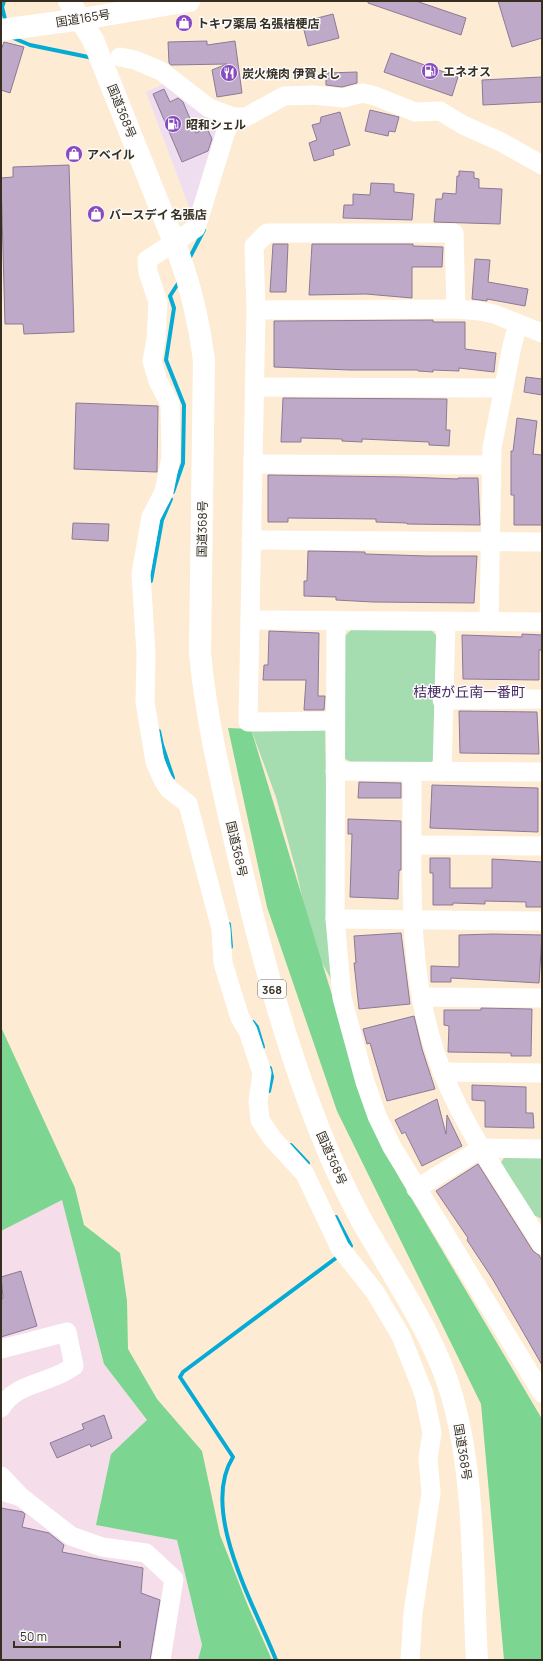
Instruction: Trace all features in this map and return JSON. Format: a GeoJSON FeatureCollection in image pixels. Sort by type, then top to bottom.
{"type":"FeatureCollection","features":[{"type":"Feature","properties":{"kind":"highway","name":"368"},"geometry":{"type":"LineString","coordinates":[[69,1],[79,10]]}},
{"type":"Feature","properties":{"kind":"highway","name":"国道165号"},"geometry":{"type":"LineString","coordinates":[[1,30],[28,26],[79,10],[189,1]]}},
{"type":"Feature","properties":{"kind":"highway","name":"国道368号"},"geometry":{"type":"LineString","coordinates":[[79,10],[93,40],[113,64],[190,286],[201,332],[204,360],[200,653],[204,699],[216,757],[269,979],[292,1056],[313,1113],[335,1166],[370,1237],[422,1324],[451,1393],[465,1456],[468,1486],[477,1660]]}},
{"type":"Feature","properties":{"kind":"street"},"geometry":{"type":"LineString","coordinates":[[113,64],[135,60],[161,71],[230,124]]}},
{"type":"Feature","properties":{"kind":"street"},"geometry":{"type":"LineString","coordinates":[[410,1660],[413,1613],[431,1493],[428,1458],[432,1433],[424,1394],[401,1336],[375,1292],[344,1253],[305,1174],[272,1138],[260,1120],[258,1101],[262,1073],[248,1031],[240,1018],[223,963],[221,929],[188,804],[169,789],[155,762],[145,702],[146,654],[141,574],[151,517],[164,492],[171,457],[170,404],[158,381],[152,362],[156,340],[158,302],[148,272],[147,260],[176,247],[196,228],[230,124],[284,96],[313,95],[343,98],[363,93],[375,96],[415,112],[440,111],[462,126],[501,142],[542,165]]}},
{"type":"Feature","properties":{"kind":"street"},"geometry":{"type":"LineString","coordinates":[[335,721],[248,722],[256,310],[254,246],[267,233],[454,233],[456,309]]}},
{"type":"Feature","properties":{"kind":"street"},"geometry":{"type":"LineString","coordinates":[[256,310],[456,309],[494,314],[542,333]]}},
{"type":"Feature","properties":{"kind":"street"},"geometry":{"type":"LineString","coordinates":[[489,622],[491,465],[494,431],[518,324]]}},
{"type":"Feature","properties":{"kind":"street"},"geometry":{"type":"LineString","coordinates":[[254,387],[504,388]]}},
{"type":"Feature","properties":{"kind":"street"},"geometry":{"type":"LineString","coordinates":[[253,464],[491,465]]}},
{"type":"Feature","properties":{"kind":"street"},"geometry":{"type":"LineString","coordinates":[[251,540],[542,542]]}},
{"type":"Feature","properties":{"kind":"street"},"geometry":{"type":"LineString","coordinates":[[250,620],[542,622]]}},
{"type":"Feature","properties":{"kind":"street"},"geometry":{"type":"LineString","coordinates":[[336,621],[335,919],[342,998],[363,1074],[383,1128],[416,1189],[542,1393]]}},
{"type":"Feature","properties":{"kind":"street"},"geometry":{"type":"LineString","coordinates":[[442,772],[442,700],[446,621]]}},
{"type":"Feature","properties":{"kind":"street"},"geometry":{"type":"LineString","coordinates":[[442,700],[542,699]]}},
{"type":"Feature","properties":{"kind":"street"},"geometry":{"type":"LineString","coordinates":[[335,771],[542,772]]}},
{"type":"Feature","properties":{"kind":"street"},"geometry":{"type":"LineString","coordinates":[[412,772],[413,920],[418,982],[435,1051],[442,1072],[459,1109],[482,1148],[536,1225],[542,1245]]}},
{"type":"Feature","properties":{"kind":"street"},"geometry":{"type":"LineString","coordinates":[[413,845],[542,846]]}},
{"type":"Feature","properties":{"kind":"street"},"geometry":{"type":"LineString","coordinates":[[335,919],[542,921]]}},
{"type":"Feature","properties":{"kind":"street"},"geometry":{"type":"LineString","coordinates":[[421,997],[542,998]]}},
{"type":"Feature","properties":{"kind":"street"},"geometry":{"type":"LineString","coordinates":[[442,1072],[542,1073]]}},
{"type":"Feature","properties":{"kind":"street"},"geometry":{"type":"LineString","coordinates":[[416,1189],[482,1148],[542,1149]]}},
{"type":"Feature","properties":{"kind":"street"},"geometry":{"type":"LineString","coordinates":[[1,1349],[67,1332],[74,1366],[61,1374],[20,1389],[4,1403],[1,1408]]}},
{"type":"Feature","properties":{"kind":"street"},"geometry":{"type":"LineString","coordinates":[[1,1476],[22,1497],[71,1536],[102,1547],[146,1553],[174,1579],[161,1660]]}},
{"type":"Feature","properties":{"kind":"street"},"geometry":{"type":"LineString","coordinates":[[1,1491],[22,1497]]}},
{"type":"Feature","properties":{"kind":"shaded area"},"geometry":{"type":"Polygon","coordinates":[[[166,83],[222,129],[194,220],[146,92],[166,83]]]}},
{"type":"Feature","properties":{"kind":"shaded area"},"geometry":{"type":"Polygon","coordinates":[[[62,1200],[104,1364],[147,1421],[111,1454],[177,1540],[202,1645],[198,1660],[1,1660],[1,1231],[62,1200]]]}},
{"type":"Feature","properties":{"kind":"green space"},"geometry":{"type":"Polygon","coordinates":[[[352,629],[431,630],[438,637],[436,758],[427,766],[355,765],[344,758],[344,637],[352,629]]]}},
{"type":"Feature","properties":{"kind":"green space"},"geometry":{"type":"Polygon","coordinates":[[[228,728],[251,729],[370,1120],[400,1179],[542,1419],[542,1660],[504,1660],[481,1404],[337,1111],[267,907],[228,728]]]}},
{"type":"Feature","properties":{"kind":"green space"},"geometry":{"type":"Polygon","coordinates":[[[251,729],[325,730],[328,907],[333,983],[313,946],[297,874],[276,797],[251,729]]]}},
{"type":"Feature","properties":{"kind":"green space"},"geometry":{"type":"Polygon","coordinates":[[[1,1027],[75,1188],[84,1225],[120,1253],[127,1301],[128,1349],[157,1399],[202,1451],[220,1535],[248,1606],[272,1660],[198,1660],[202,1645],[177,1540],[96,1525],[111,1454],[147,1420],[104,1364],[62,1200],[1,1231],[1,1027]]]}},
{"type":"Feature","properties":{"kind":"green space"},"geometry":{"type":"Polygon","coordinates":[[[506,1155],[542,1155],[542,1219],[531,1214],[500,1164],[506,1155]]]}},
{"type":"Feature","properties":{"kind":"building"},"geometry":{"type":"Polygon","coordinates":[[[368,1],[416,1],[466,18],[461,35],[368,3],[368,1]]]}},
{"type":"Feature","properties":{"kind":"building"},"geometry":{"type":"Polygon","coordinates":[[[498,1],[542,1],[542,38],[512,47],[498,1]]]}},
{"type":"Feature","properties":{"kind":"building"},"geometry":{"type":"Polygon","coordinates":[[[333,14],[339,38],[308,46],[302,22],[333,14]]]}},
{"type":"Feature","properties":{"kind":"building"},"geometry":{"type":"Polygon","coordinates":[[[207,41],[207,45],[235,41],[242,93],[217,97],[212,70],[227,64],[171,65],[169,63],[168,42],[207,41]]]}},
{"type":"Feature","properties":{"kind":"building"},"geometry":{"type":"Polygon","coordinates":[[[4,42],[24,47],[10,93],[1,90],[1,50],[4,42]]]}},
{"type":"Feature","properties":{"kind":"building"},"geometry":{"type":"Polygon","coordinates":[[[391,53],[458,77],[452,96],[384,72],[391,53]]]}},
{"type":"Feature","properties":{"kind":"building"},"geometry":{"type":"Polygon","coordinates":[[[357,72],[357,83],[342,87],[326,85],[326,73],[357,72]]]}},
{"type":"Feature","properties":{"kind":"building"},"geometry":{"type":"Polygon","coordinates":[[[542,77],[542,102],[483,105],[482,80],[542,77]]]}},
{"type":"Feature","properties":{"kind":"building","name":"昭和シェル"},"geometry":{"type":"Polygon","coordinates":[[[164,89],[170,102],[178,98],[183,102],[196,133],[207,128],[212,139],[208,151],[182,162],[153,94],[164,89]]]}},
{"type":"Feature","properties":{"kind":"building"},"geometry":{"type":"Polygon","coordinates":[[[370,110],[399,117],[395,132],[389,131],[388,136],[365,131],[370,110]]]}},
{"type":"Feature","properties":{"kind":"building"},"geometry":{"type":"Polygon","coordinates":[[[340,112],[350,145],[333,150],[334,155],[314,161],[309,143],[317,140],[312,125],[320,123],[321,117],[340,112]]]}},
{"type":"Feature","properties":{"kind":"building"},"geometry":{"type":"Polygon","coordinates":[[[69,165],[74,332],[24,334],[23,324],[5,324],[1,178],[13,177],[13,167],[69,165]]]}},
{"type":"Feature","properties":{"kind":"building"},"geometry":{"type":"Polygon","coordinates":[[[459,171],[474,172],[474,178],[479,179],[479,188],[502,189],[500,224],[434,222],[436,199],[442,199],[443,193],[456,194],[457,176],[459,176],[459,171]]]}},
{"type":"Feature","properties":{"kind":"building"},"geometry":{"type":"Polygon","coordinates":[[[371,183],[394,184],[394,192],[414,194],[412,220],[343,218],[344,205],[353,205],[353,194],[370,195],[371,183]]]}},
{"type":"Feature","properties":{"kind":"building"},"geometry":{"type":"Polygon","coordinates":[[[273,244],[288,244],[286,292],[270,292],[273,244]]]}},
{"type":"Feature","properties":{"kind":"building"},"geometry":{"type":"Polygon","coordinates":[[[312,244],[413,244],[413,246],[443,247],[442,267],[412,267],[412,298],[366,294],[309,295],[312,244]]]}},
{"type":"Feature","properties":{"kind":"building"},"geometry":{"type":"Polygon","coordinates":[[[475,259],[490,260],[488,282],[528,289],[525,306],[487,299],[487,301],[472,299],[475,259]]]}},
{"type":"Feature","properties":{"kind":"building"},"geometry":{"type":"Polygon","coordinates":[[[433,320],[433,322],[465,322],[465,349],[496,353],[494,372],[459,368],[459,371],[433,370],[433,372],[418,370],[350,370],[274,367],[274,321],[433,320]]]}},
{"type":"Feature","properties":{"kind":"building"},"geometry":{"type":"Polygon","coordinates":[[[526,377],[542,379],[542,395],[524,392],[526,377]]]}},
{"type":"Feature","properties":{"kind":"building"},"geometry":{"type":"Polygon","coordinates":[[[283,398],[447,399],[446,430],[450,430],[449,446],[429,445],[429,442],[362,439],[362,442],[342,441],[342,439],[301,438],[301,442],[281,442],[283,398]]]}},
{"type":"Feature","properties":{"kind":"building"},"geometry":{"type":"Polygon","coordinates":[[[76,403],[158,406],[157,472],[74,469],[76,403]]]}},
{"type":"Feature","properties":{"kind":"building"},"geometry":{"type":"Polygon","coordinates":[[[517,418],[537,421],[533,454],[542,455],[542,525],[514,525],[514,495],[511,495],[511,451],[513,451],[517,418]]]}},
{"type":"Feature","properties":{"kind":"building"},"geometry":{"type":"Polygon","coordinates":[[[268,475],[458,479],[478,478],[480,525],[407,524],[376,522],[376,519],[288,518],[288,522],[268,522],[268,475]]]}},
{"type":"Feature","properties":{"kind":"building"},"geometry":{"type":"Polygon","coordinates":[[[73,523],[109,524],[108,541],[72,539],[73,523]]]}},
{"type":"Feature","properties":{"kind":"building"},"geometry":{"type":"Polygon","coordinates":[[[308,551],[365,552],[365,554],[427,556],[477,556],[474,603],[373,602],[336,600],[336,597],[304,596],[304,581],[307,581],[308,551]]]}},
{"type":"Feature","properties":{"kind":"building"},"geometry":{"type":"Polygon","coordinates":[[[269,631],[319,633],[318,696],[325,696],[324,710],[304,710],[306,680],[263,680],[264,665],[268,665],[269,631]]]}},
{"type":"Feature","properties":{"kind":"building"},"geometry":{"type":"Polygon","coordinates":[[[522,634],[542,635],[542,650],[539,650],[539,680],[463,679],[462,635],[522,637],[522,634]]]}},
{"type":"Feature","properties":{"kind":"building"},"geometry":{"type":"Polygon","coordinates":[[[459,711],[537,712],[539,754],[460,753],[459,711]]]}},
{"type":"Feature","properties":{"kind":"building"},"geometry":{"type":"Polygon","coordinates":[[[359,782],[401,783],[401,798],[358,798],[359,782]]]}},
{"type":"Feature","properties":{"kind":"building"},"geometry":{"type":"Polygon","coordinates":[[[432,785],[538,788],[538,832],[430,828],[432,785]]]}},
{"type":"Feature","properties":{"kind":"building"},"geometry":{"type":"Polygon","coordinates":[[[348,819],[401,821],[401,870],[399,870],[398,899],[350,897],[352,834],[348,834],[348,819]]]}},
{"type":"Feature","properties":{"kind":"building"},"geometry":{"type":"Polygon","coordinates":[[[430,858],[450,858],[450,888],[492,888],[492,859],[542,862],[542,907],[526,907],[526,902],[485,901],[485,904],[453,903],[453,905],[433,905],[433,873],[430,873],[430,858]]]}},
{"type":"Feature","properties":{"kind":"building"},"geometry":{"type":"Polygon","coordinates":[[[401,933],[410,1004],[359,1009],[354,963],[356,963],[354,936],[401,933]]]}},
{"type":"Feature","properties":{"kind":"building"},"geometry":{"type":"Polygon","coordinates":[[[459,935],[542,935],[539,983],[451,978],[451,982],[431,982],[431,966],[459,967],[459,935]]]}},
{"type":"Feature","properties":{"kind":"building"},"geometry":{"type":"Polygon","coordinates":[[[481,1008],[532,1009],[531,1056],[511,1056],[511,1053],[448,1052],[449,1026],[444,1025],[444,1010],[481,1010],[481,1008]]]}},
{"type":"Feature","properties":{"kind":"building"},"geometry":{"type":"Polygon","coordinates":[[[414,1016],[422,1049],[435,1089],[387,1101],[370,1043],[367,1044],[363,1029],[414,1016]]]}},
{"type":"Feature","properties":{"kind":"building"},"geometry":{"type":"Polygon","coordinates":[[[472,1085],[526,1087],[526,1113],[533,1113],[534,1128],[485,1127],[485,1101],[472,1100],[472,1085]]]}},
{"type":"Feature","properties":{"kind":"building"},"geometry":{"type":"Polygon","coordinates":[[[437,1099],[446,1134],[447,1115],[462,1146],[422,1166],[405,1132],[402,1134],[395,1120],[437,1099]]]}},
{"type":"Feature","properties":{"kind":"building"},"geometry":{"type":"Polygon","coordinates":[[[478,1164],[533,1251],[539,1255],[542,1261],[542,1365],[492,1278],[467,1240],[468,1238],[436,1191],[478,1164]]]}},
{"type":"Feature","properties":{"kind":"building"},"geometry":{"type":"Polygon","coordinates":[[[21,1271],[37,1326],[1,1337],[1,1301],[3,1297],[1,1277],[21,1271]]]}},
{"type":"Feature","properties":{"kind":"building"},"geometry":{"type":"Polygon","coordinates":[[[104,1415],[112,1438],[91,1447],[90,1444],[57,1458],[50,1443],[84,1429],[82,1424],[104,1415]]]}},
{"type":"Feature","properties":{"kind":"building"},"geometry":{"type":"Polygon","coordinates":[[[1,1508],[23,1512],[25,1514],[22,1527],[49,1533],[64,1545],[62,1552],[143,1568],[141,1593],[160,1600],[150,1660],[1,1660],[1,1508]]]}},
{"type":"Feature","properties":{"kind":"waterway"},"geometry":{"type":"LineString","coordinates":[[4,1],[2,7],[6,23]]}},
{"type":"Feature","properties":{"kind":"waterway"},"geometry":{"type":"LineString","coordinates":[[11,37],[30,45],[93,58]]}},
{"type":"Feature","properties":{"kind":"waterway"},"geometry":{"type":"LineString","coordinates":[[189,259],[204,230]]}},
{"type":"Feature","properties":{"kind":"waterway"},"geometry":{"type":"LineString","coordinates":[[173,492],[183,463],[184,405],[166,360],[174,308],[170,296],[179,282]]}},
{"type":"Feature","properties":{"kind":"waterway"},"geometry":{"type":"LineString","coordinates":[[151,581],[162,520],[171,499]]}},
{"type":"Feature","properties":{"kind":"waterway"},"geometry":{"type":"LineString","coordinates":[[159,731],[173,778]]}},
{"type":"Feature","properties":{"kind":"waterway"},"geometry":{"type":"LineString","coordinates":[[229,924],[231,947]]}},
{"type":"Feature","properties":{"kind":"waterway"},"geometry":{"type":"LineString","coordinates":[[253,1022],[257,1027],[263,1047]]}},
{"type":"Feature","properties":{"kind":"waterway"},"geometry":{"type":"LineString","coordinates":[[269,1091],[272,1077],[270,1068]]}},
{"type":"Feature","properties":{"kind":"waterway"},"geometry":{"type":"LineString","coordinates":[[291,1145],[308,1163]]}},
{"type":"Feature","properties":{"kind":"waterway"},"geometry":{"type":"LineString","coordinates":[[336,1217],[351,1246],[349,1248]]}},
{"type":"Feature","properties":{"kind":"waterway"},"geometry":{"type":"LineString","coordinates":[[276,1660],[244,1586],[226,1531],[222,1504],[224,1479],[233,1457],[180,1377],[183,1372],[340,1255]]}},
{"type":"Feature","properties":{"kind":"place","name":"トキワ薬局 名張桔梗店"},"geometry":{"type":"Point","coordinates":[184,23]}},
{"type":"Feature","properties":{"kind":"place","name":"エネオス"},"geometry":{"type":"Point","coordinates":[430,71]}},
{"type":"Feature","properties":{"kind":"place","name":"炭火焼肉 伊賀よし"},"geometry":{"type":"Point","coordinates":[229,73]}},
{"type":"Feature","properties":{"kind":"place","name":"昭和シェル"},"geometry":{"type":"Point","coordinates":[173,124]}},
{"type":"Feature","properties":{"kind":"place","name":"アベイル"},"geometry":{"type":"Point","coordinates":[74,154]}},
{"type":"Feature","properties":{"kind":"place","name":"バースデイ 名張店"},"geometry":{"type":"Point","coordinates":[96,214]}},
{"type":"Feature","properties":{"kind":"district","name":"桔梗が丘南一番町"},"geometry":{"type":"Point","coordinates":[469,691]}}]}
